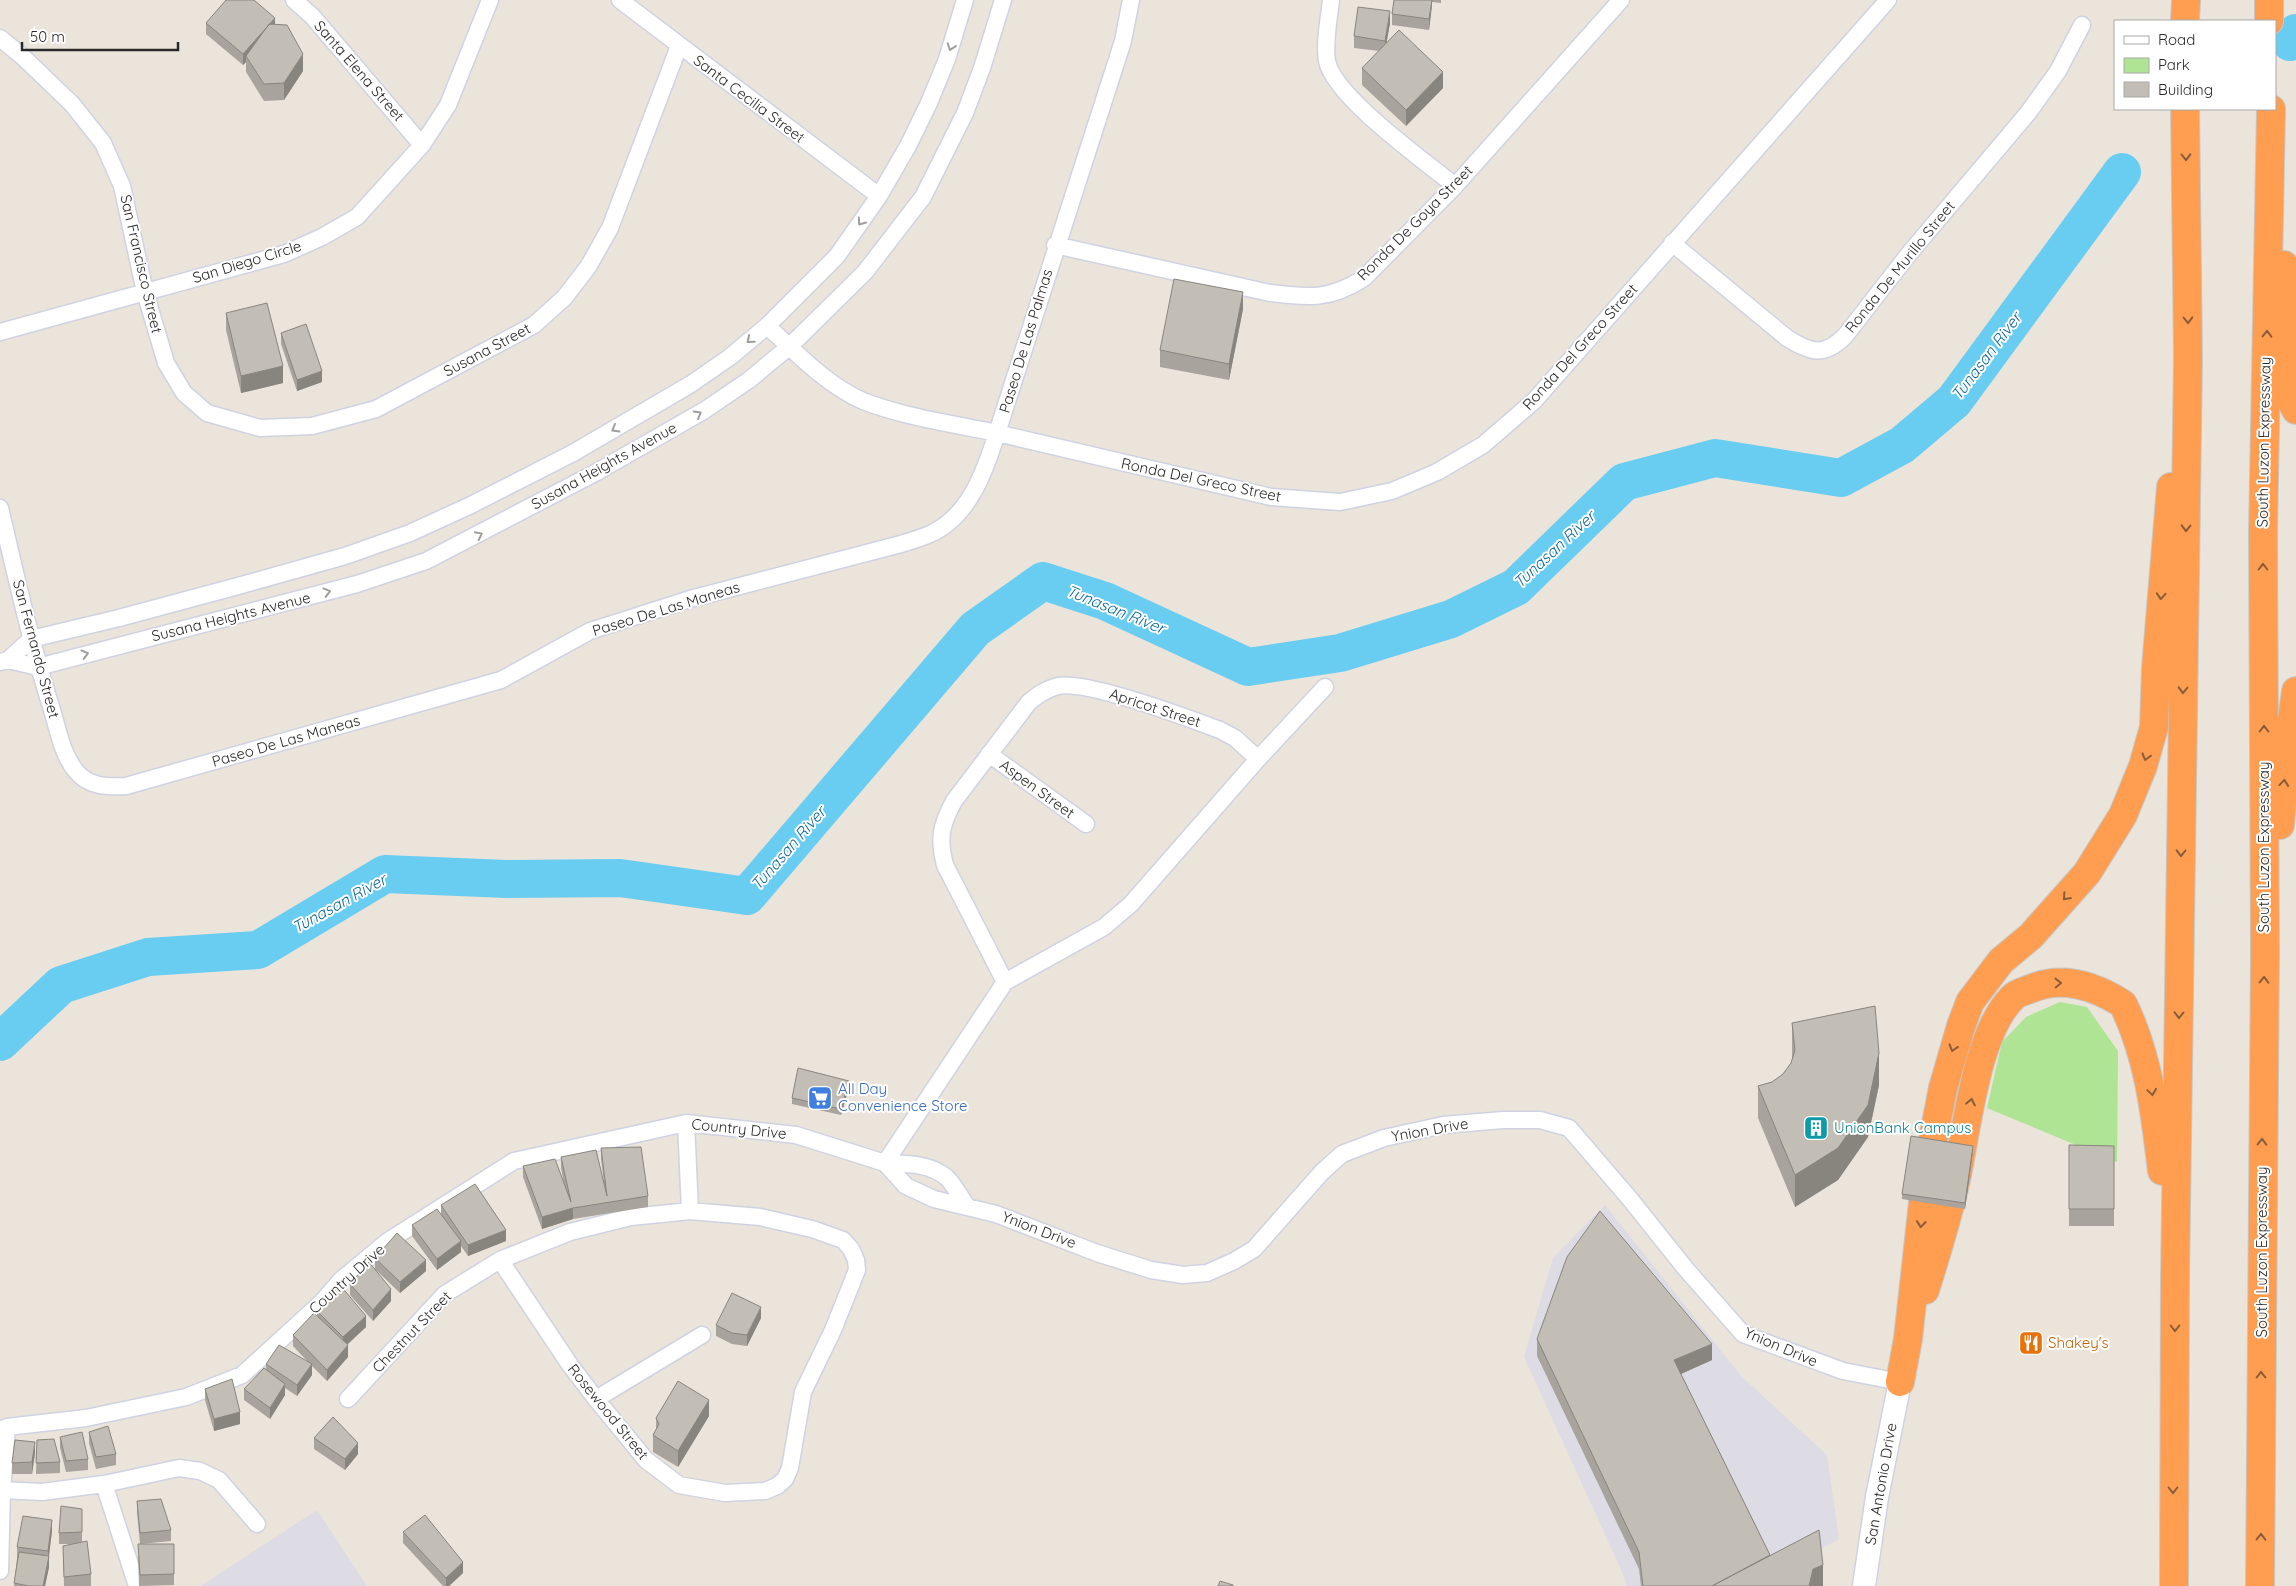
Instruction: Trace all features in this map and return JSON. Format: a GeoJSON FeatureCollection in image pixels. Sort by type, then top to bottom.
{"type":"FeatureCollection","features":[{"type":"Feature","properties":{"kind":"highway"},"geometry":{"type":"LineString","coordinates":[[2185,20],[2186,0]]}},
{"type":"Feature","properties":{"kind":"highway"},"geometry":{"type":"LineString","coordinates":[[2269,0],[2269,20]]}},
{"type":"Feature","properties":{"kind":"highway"},"geometry":{"type":"LineString","coordinates":[[2174,1586],[2175,1279],[2188,357],[2186,110]]}},
{"type":"Feature","properties":{"kind":"highway"},"geometry":{"type":"LineString","coordinates":[[2272,110],[2293,404],[2296,410]]}},
{"type":"Feature","properties":{"kind":"highway","name":"South Luzon Expressway"},"geometry":{"type":"LineString","coordinates":[[2260,1586],[2261,1258],[2265,953],[2262,534],[2272,110]]}},
{"type":"Feature","properties":{"kind":"highway"},"geometry":{"type":"LineString","coordinates":[[1900,1382],[1908,1339],[1926,1175],[1950,1060],[1970,1002],[2001,961],[2031,936],[2087,873],[2122,815],[2143,766],[2154,727],[2156,668],[2167,511],[2188,357]]}},
{"type":"Feature","properties":{"kind":"highway"},"geometry":{"type":"LineString","coordinates":[[2265,953],[2276,866],[2285,769],[2296,691]]}},
{"type":"Feature","properties":{"kind":"highway"},"geometry":{"type":"LineString","coordinates":[[1908,1339],[1940,1243],[1955,1184],[1973,1090],[1990,1033],[2000,1013],[2014,995],[2042,984],[2064,982],[2088,986],[2123,1004],[2131,1020],[2144,1056],[2151,1084],[2175,1279]]}},
{"type":"Feature","properties":{"kind":"street","name":"Santa Elena Street"},"geometry":{"type":"LineString","coordinates":[[294,0],[312,16],[422,144]]}},
{"type":"Feature","properties":{"kind":"street","name":"San Diego Circle"},"geometry":{"type":"LineString","coordinates":[[0,332],[284,254],[322,237],[357,217],[422,144],[448,105],[490,0]]}},
{"type":"Feature","properties":{"kind":"street","name":"Santa Cecilia Street"},"geometry":{"type":"LineString","coordinates":[[620,0],[879,196]]}},
{"type":"Feature","properties":{"kind":"street","name":"Susana Heights Avenue"},"geometry":{"type":"LineString","coordinates":[[4,661],[31,639],[238,586],[345,556],[410,533],[471,505],[590,443],[690,384],[730,356],[767,326],[837,256],[879,196],[908,146],[929,103],[947,59],[965,0]]}},
{"type":"Feature","properties":{"kind":"street","name":"Susana Heights Avenue"},"geometry":{"type":"LineString","coordinates":[[4,661],[38,667],[126,642],[243,615],[328,592],[426,561],[595,473],[704,410],[748,380],[790,346],[865,272],[923,197],[965,113],[982,68],[1003,0]]}},
{"type":"Feature","properties":{"kind":"street","name":"Paseo De Las Palmas"},"geometry":{"type":"LineString","coordinates":[[767,326],[833,384],[862,400],[894,410],[997,433],[1123,41],[1131,0]]}},
{"type":"Feature","properties":{"kind":"street"},"geometry":{"type":"LineString","coordinates":[[1331,0],[1326,41],[1328,63],[1340,87],[1356,105],[1455,186]]}},
{"type":"Feature","properties":{"kind":"street","name":"Ronda De Goya Street"},"geometry":{"type":"LineString","coordinates":[[1056,245],[1270,293],[1306,298],[1332,295],[1349,288],[1364,278],[1455,186],[1621,0]]}},
{"type":"Feature","properties":{"kind":"street","name":"Ronda Del Greco Street"},"geometry":{"type":"LineString","coordinates":[[997,433],[1271,497],[1340,502],[1392,491],[1437,472],[1483,445],[1534,401],[1888,0]]}},
{"type":"Feature","properties":{"kind":"street","name":"Ronda De Murillo Street"},"geometry":{"type":"LineString","coordinates":[[1672,243],[1787,338],[1802,347],[1819,352],[1834,347],[1845,336],[1908,255],[2028,113],[2058,71],[2082,25]]}},
{"type":"Feature","properties":{"kind":"street","name":"San Francisco Street"},"geometry":{"type":"LineString","coordinates":[[0,38],[23,57],[72,104],[103,142],[122,186],[145,292],[166,363],[184,392],[207,413],[260,428],[312,426]]}},
{"type":"Feature","properties":{"kind":"street","name":"Susana Street"},"geometry":{"type":"LineString","coordinates":[[312,426],[376,409],[534,325],[564,298],[588,267],[610,228],[679,46]]}},
{"type":"Feature","properties":{"kind":"street","name":"Paseo De Las Maneas"},"geometry":{"type":"LineString","coordinates":[[88,782],[106,787],[126,786],[501,680],[590,631],[690,599],[901,544],[932,534],[954,517],[970,497],[985,472],[997,433]]}},
{"type":"Feature","properties":{"kind":"street","name":"San Fernando Street"},"geometry":{"type":"LineString","coordinates":[[0,508],[38,667],[66,755],[75,771],[88,782]]}},
{"type":"Feature","properties":{"kind":"street","name":"Apricot Street"},"geometry":{"type":"LineString","coordinates":[[1006,982],[945,865],[940,849],[940,834],[946,816],[954,801],[1029,702],[1043,691],[1060,686],[1079,686],[1220,730],[1234,738],[1258,760]]}},
{"type":"Feature","properties":{"kind":"street"},"geometry":{"type":"LineString","coordinates":[[885,1163],[1006,982],[1104,927],[1131,904],[1324,687]]}},
{"type":"Feature","properties":{"kind":"street","name":"Aspen Street"},"geometry":{"type":"LineString","coordinates":[[989,754],[1086,824]]}},
{"type":"Feature","properties":{"kind":"street","name":"Ynion Drive"},"geometry":{"type":"LineString","coordinates":[[885,1163],[906,1186],[934,1199],[996,1214],[1097,1253],[1151,1270],[1184,1275],[1207,1273],[1234,1261],[1254,1249],[1322,1172],[1342,1154],[1384,1138],[1443,1125],[1503,1120],[1540,1120],[1569,1128],[1630,1199],[1685,1268],[1743,1334],[1843,1371],[1900,1382]]}},
{"type":"Feature","properties":{"kind":"street"},"geometry":{"type":"LineString","coordinates":[[686,1123],[690,1211]]}},
{"type":"Feature","properties":{"kind":"street","name":"Country Drive"},"geometry":{"type":"LineString","coordinates":[[3,1429],[86,1418],[186,1397],[242,1375],[322,1302],[341,1280],[388,1242],[514,1161],[686,1123],[796,1135],[885,1163]]}},
{"type":"Feature","properties":{"kind":"street"},"geometry":{"type":"LineString","coordinates":[[885,1163],[916,1164],[931,1169],[946,1177],[967,1206]]}},
{"type":"Feature","properties":{"kind":"street","name":"Chestnut Street"},"geometry":{"type":"LineString","coordinates":[[348,1399],[445,1294],[500,1260],[570,1232],[630,1217],[690,1211],[760,1217],[812,1229],[843,1240],[851,1249],[856,1260],[855,1280]]}},
{"type":"Feature","properties":{"kind":"street","name":"Rosewood Street"},"geometry":{"type":"LineString","coordinates":[[500,1260],[570,1365],[646,1460],[679,1485],[725,1493],[765,1491],[777,1486],[785,1479],[790,1468],[803,1392],[855,1280]]}},
{"type":"Feature","properties":{"kind":"street"},"geometry":{"type":"LineString","coordinates":[[596,1399],[702,1335]]}},
{"type":"Feature","properties":{"kind":"street","name":"San Antonio Drive"},"geometry":{"type":"LineString","coordinates":[[1864,1586],[1878,1497],[1900,1382]]}},
{"type":"Feature","properties":{"kind":"street"},"geometry":{"type":"LineString","coordinates":[[0,1571],[3,1429]]}},
{"type":"Feature","properties":{"kind":"street"},"geometry":{"type":"LineString","coordinates":[[2,1490],[42,1492],[104,1484],[179,1468],[200,1471],[219,1480],[258,1524]]}},
{"type":"Feature","properties":{"kind":"street"},"geometry":{"type":"LineString","coordinates":[[104,1484],[137,1586]]}},
{"type":"Feature","properties":{"kind":"shaded area"},"geometry":{"type":"Polygon","coordinates":[[[1605,1205],[1741,1376],[1827,1455],[1839,1539],[1750,1586],[1626,1586],[1624,1576],[1524,1357],[1553,1258],[1605,1205]]]}},
{"type":"Feature","properties":{"kind":"shaded area"},"geometry":{"type":"Polygon","coordinates":[[[317,1510],[367,1586],[201,1586],[317,1510]]]}},
{"type":"Feature","properties":{"kind":"green space"},"geometry":{"type":"Polygon","coordinates":[[[2060,1002],[2087,1007],[2118,1051],[2117,1162],[1987,1108],[2002,1042],[2026,1017],[2060,1002]]]}},
{"type":"Feature","properties":{"kind":"building"},"geometry":{"type":"Polygon","coordinates":[[[226,0],[254,0],[275,18],[243,54],[206,23],[226,0]]]}},
{"type":"Feature","properties":{"kind":"building"},"geometry":{"type":"Polygon","coordinates":[[[1394,0],[1432,0],[1429,19],[1392,14],[1394,0]]]}},
{"type":"Feature","properties":{"kind":"building"},"geometry":{"type":"Polygon","coordinates":[[[1358,7],[1390,11],[1385,41],[1354,36],[1358,7]]]}},
{"type":"Feature","properties":{"kind":"building"},"geometry":{"type":"Polygon","coordinates":[[[269,24],[287,25],[303,54],[284,83],[264,84],[246,56],[269,24]]]}},
{"type":"Feature","properties":{"kind":"building"},"geometry":{"type":"Polygon","coordinates":[[[1399,30],[1443,72],[1406,110],[1362,68],[1399,30]]]}},
{"type":"Feature","properties":{"kind":"building"},"geometry":{"type":"Polygon","coordinates":[[[1174,279],[1243,292],[1229,364],[1160,350],[1174,279]]]}},
{"type":"Feature","properties":{"kind":"building"},"geometry":{"type":"Polygon","coordinates":[[[267,303],[283,366],[241,376],[226,313],[267,303]]]}},
{"type":"Feature","properties":{"kind":"building"},"geometry":{"type":"Polygon","coordinates":[[[306,324],[322,371],[297,380],[281,333],[306,324]]]}},
{"type":"Feature","properties":{"kind":"building","name":"UnionBank Campus"},"geometry":{"type":"Polygon","coordinates":[[[1875,1006],[1879,1053],[1868,1105],[1838,1148],[1795,1175],[1758,1086],[1772,1082],[1783,1074],[1791,1063],[1795,1050],[1792,1023],[1875,1006]]]}},
{"type":"Feature","properties":{"kind":"building"},"geometry":{"type":"Polygon","coordinates":[[[798,1068],[849,1081],[841,1109],[792,1098],[798,1068]]]}},
{"type":"Feature","properties":{"kind":"building"},"geometry":{"type":"Polygon","coordinates":[[[1911,1136],[1973,1146],[1965,1203],[1902,1194],[1911,1136]]]}},
{"type":"Feature","properties":{"kind":"building"},"geometry":{"type":"Polygon","coordinates":[[[2069,1145],[2114,1146],[2114,1209],[2069,1209],[2069,1145]]]}},
{"type":"Feature","properties":{"kind":"building"},"geometry":{"type":"Polygon","coordinates":[[[641,1147],[648,1196],[573,1208],[542,1217],[523,1166],[555,1159],[571,1202],[561,1157],[596,1150],[607,1196],[601,1148],[641,1147]]]}},
{"type":"Feature","properties":{"kind":"building"},"geometry":{"type":"Polygon","coordinates":[[[475,1184],[506,1230],[468,1245],[441,1205],[475,1184]]]}},
{"type":"Feature","properties":{"kind":"building"},"geometry":{"type":"Polygon","coordinates":[[[437,1209],[461,1241],[437,1259],[412,1225],[437,1209]]]}},
{"type":"Feature","properties":{"kind":"building"},"geometry":{"type":"Polygon","coordinates":[[[1600,1211],[1712,1344],[1674,1360],[1770,1555],[1712,1586],[1643,1586],[1639,1552],[1537,1339],[1567,1257],[1600,1211]]]}},
{"type":"Feature","properties":{"kind":"building"},"geometry":{"type":"Polygon","coordinates":[[[397,1233],[426,1260],[400,1282],[375,1258],[397,1233]]]}},
{"type":"Feature","properties":{"kind":"building"},"geometry":{"type":"Polygon","coordinates":[[[369,1262],[391,1289],[373,1310],[350,1284],[369,1262]]]}},
{"type":"Feature","properties":{"kind":"building"},"geometry":{"type":"Polygon","coordinates":[[[340,1285],[366,1316],[343,1337],[317,1311],[340,1285]]]}},
{"type":"Feature","properties":{"kind":"building"},"geometry":{"type":"Polygon","coordinates":[[[732,1293],[761,1307],[747,1335],[732,1333],[716,1325],[732,1293]]]}},
{"type":"Feature","properties":{"kind":"building"},"geometry":{"type":"Polygon","coordinates":[[[314,1313],[348,1345],[327,1370],[293,1335],[314,1313]]]}},
{"type":"Feature","properties":{"kind":"building"},"geometry":{"type":"Polygon","coordinates":[[[279,1345],[312,1364],[297,1385],[266,1364],[279,1345]]]}},
{"type":"Feature","properties":{"kind":"building"},"geometry":{"type":"Polygon","coordinates":[[[264,1368],[285,1384],[270,1408],[244,1389],[264,1368]]]}},
{"type":"Feature","properties":{"kind":"building"},"geometry":{"type":"Polygon","coordinates":[[[232,1379],[240,1412],[214,1419],[205,1389],[232,1379]]]}},
{"type":"Feature","properties":{"kind":"building"},"geometry":{"type":"Polygon","coordinates":[[[678,1381],[709,1400],[678,1451],[653,1435],[659,1424],[656,1418],[678,1381]]]}},
{"type":"Feature","properties":{"kind":"building"},"geometry":{"type":"Polygon","coordinates":[[[333,1417],[358,1443],[345,1459],[314,1438],[333,1417]]]}},
{"type":"Feature","properties":{"kind":"building"},"geometry":{"type":"Polygon","coordinates":[[[108,1426],[116,1454],[96,1457],[89,1432],[108,1426]]]}},
{"type":"Feature","properties":{"kind":"building"},"geometry":{"type":"Polygon","coordinates":[[[82,1432],[88,1459],[66,1461],[60,1437],[82,1432]]]}},
{"type":"Feature","properties":{"kind":"building"},"geometry":{"type":"Polygon","coordinates":[[[54,1439],[60,1462],[36,1463],[37,1440],[54,1439]]]}},
{"type":"Feature","properties":{"kind":"building"},"geometry":{"type":"Polygon","coordinates":[[[15,1440],[35,1442],[32,1462],[12,1463],[15,1440]]]}},
{"type":"Feature","properties":{"kind":"building"},"geometry":{"type":"Polygon","coordinates":[[[161,1499],[171,1530],[140,1533],[137,1501],[161,1499]]]}},
{"type":"Feature","properties":{"kind":"building"},"geometry":{"type":"Polygon","coordinates":[[[61,1506],[82,1509],[82,1532],[59,1533],[61,1506]]]}},
{"type":"Feature","properties":{"kind":"building"},"geometry":{"type":"Polygon","coordinates":[[[425,1515],[463,1562],[446,1578],[403,1532],[425,1515]]]}},
{"type":"Feature","properties":{"kind":"building"},"geometry":{"type":"Polygon","coordinates":[[[23,1516],[52,1520],[48,1551],[17,1547],[23,1516]]]}},
{"type":"Feature","properties":{"kind":"building"},"geometry":{"type":"Polygon","coordinates":[[[1819,1530],[1823,1565],[1813,1569],[1809,1586],[1712,1586],[1819,1530]]]}},
{"type":"Feature","properties":{"kind":"building"},"geometry":{"type":"Polygon","coordinates":[[[87,1541],[91,1574],[64,1577],[63,1546],[87,1541]]]}},
{"type":"Feature","properties":{"kind":"building"},"geometry":{"type":"Polygon","coordinates":[[[138,1544],[174,1544],[174,1574],[140,1575],[138,1544]]]}},
{"type":"Feature","properties":{"kind":"building"},"geometry":{"type":"Polygon","coordinates":[[[19,1552],[49,1556],[43,1586],[14,1583],[19,1552]]]}},
{"type":"Feature","properties":{"kind":"building"},"geometry":{"type":"Polygon","coordinates":[[[1220,1581],[1233,1585],[1233,1586],[1218,1586],[1220,1581]]]}},
{"type":"Feature","properties":{"kind":"waterway","name":"Tunasan River"},"geometry":{"type":"LineString","coordinates":[[2290,42],[2296,33]]}},
{"type":"Feature","properties":{"kind":"waterway","name":"Tunasan River"},"geometry":{"type":"LineString","coordinates":[[0,1042],[61,985],[148,957],[258,950],[385,874],[507,879],[620,878],[747,896],[975,629],[1043,581],[1105,601],[1248,667],[1340,653],[1451,619],[1516,587],[1624,482],[1715,458],[1841,478],[1902,445],[1954,401],[2122,172]]}},
{"type":"Feature","properties":{"kind":"place","name":"All Day Convenience Store"},"geometry":{"type":"Point","coordinates":[820,1098]}},
{"type":"Feature","properties":{"kind":"place","name":"UnionBank Campus"},"geometry":{"type":"Point","coordinates":[1816,1128]}},
{"type":"Feature","properties":{"kind":"place","name":"Shakey's"},"geometry":{"type":"Point","coordinates":[2031,1343]}}]}
